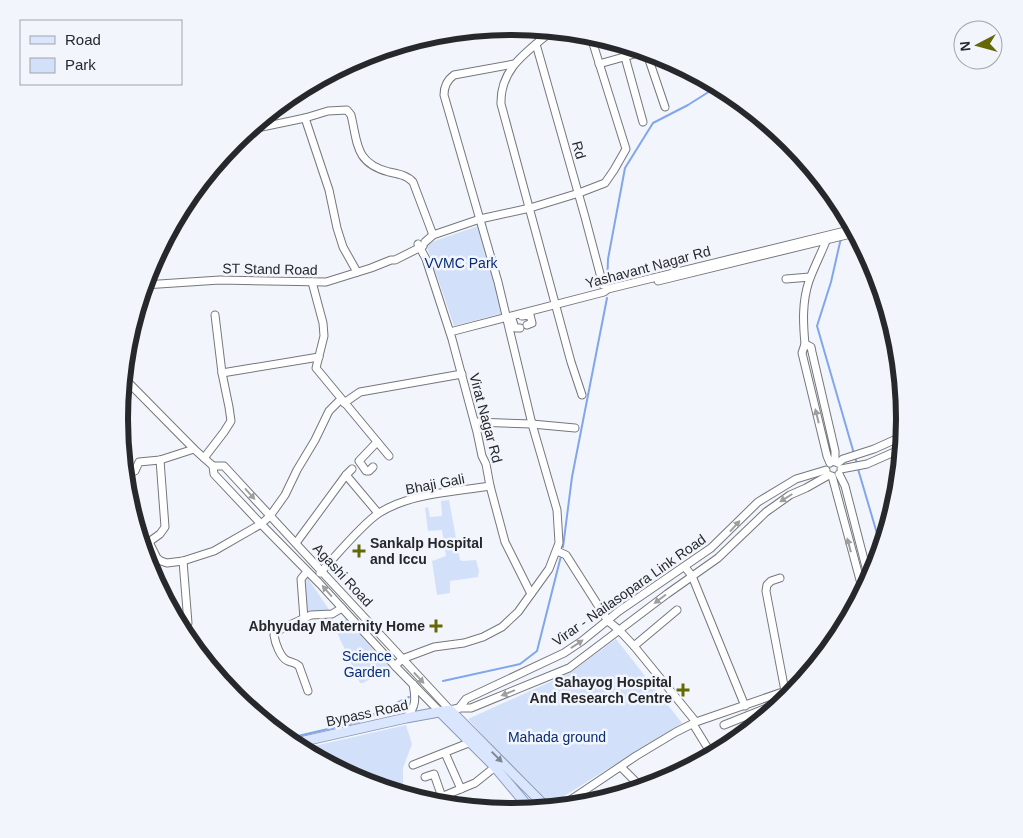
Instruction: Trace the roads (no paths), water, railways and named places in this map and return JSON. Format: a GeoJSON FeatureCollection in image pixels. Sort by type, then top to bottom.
{"type":"FeatureCollection","features":[{"type":"Feature","properties":{"kind":"main road","name":"Bypass Road"},"geometry":{"type":"LineString","coordinates":[[303,741],[450,710]]}},
{"type":"Feature","properties":{"kind":"main road"},"geometry":{"type":"LineString","coordinates":[[450,710],[471,742],[525,802]]}},
{"type":"Feature","properties":{"kind":"main road"},"geometry":{"type":"LineString","coordinates":[[450,710],[541,802]]}},
{"type":"Feature","properties":{"kind":"street"},"geometry":{"type":"LineString","coordinates":[[545,37],[514,64],[506,76],[501,92],[501,104],[582,395]]}},
{"type":"Feature","properties":{"kind":"street","name":"Rd"},"geometry":{"type":"LineString","coordinates":[[536,44],[579,193],[603,288]]}},
{"type":"Feature","properties":{"kind":"street"},"geometry":{"type":"LineString","coordinates":[[262,127],[333,110],[346,110],[351,115],[361,154],[365,161],[384,170],[409,178],[413,182],[433,235],[480,219],[530,208],[605,183],[626,149],[593,44]]}},
{"type":"Feature","properties":{"kind":"street"},"geometry":{"type":"LineString","coordinates":[[599,64],[633,54]]}},
{"type":"Feature","properties":{"kind":"street"},"geometry":{"type":"LineString","coordinates":[[624,57],[643,122]]}},
{"type":"Feature","properties":{"kind":"street"},"geometry":{"type":"LineString","coordinates":[[649,61],[665,107]]}},
{"type":"Feature","properties":{"kind":"street"},"geometry":{"type":"LineString","coordinates":[[514,64],[454,75],[444,87],[444,95],[510,317],[532,424],[557,510],[560,553],[608,621],[634,646],[695,723],[709,748]]}},
{"type":"Feature","properties":{"kind":"street"},"geometry":{"type":"LineString","coordinates":[[305,118],[329,190],[343,247],[357,272]]}},
{"type":"Feature","properties":{"kind":"street","name":"Yashavant Nagar Rd"},"geometry":{"type":"LineString","coordinates":[[452,332],[556,305],[603,288],[608,289],[847,233]]}},
{"type":"Feature","properties":{"kind":"street","name":"ST Stand Road"},"geometry":{"type":"LineString","coordinates":[[153,284],[220,280],[326,282],[391,260],[393,257],[421,244],[433,235]]}},
{"type":"Feature","properties":{"kind":"street"},"geometry":{"type":"LineString","coordinates":[[603,288],[617,291],[826,241],[834,236]]}},
{"type":"Feature","properties":{"kind":"street"},"geometry":{"type":"LineString","coordinates":[[826,241],[810,277],[804,304],[803,325],[805,344],[802,353],[827,456],[836,468],[845,486],[866,567]]}},
{"type":"Feature","properties":{"kind":"street","name":"Virat Nagar Rd"},"geometry":{"type":"LineString","coordinates":[[421,244],[452,332],[462,374],[487,455],[486,464],[490,486],[505,542],[531,594]]}},
{"type":"Feature","properties":{"kind":"street"},"geometry":{"type":"LineString","coordinates":[[786,279],[810,277]]}},
{"type":"Feature","properties":{"kind":"street"},"geometry":{"type":"LineString","coordinates":[[312,282],[324,323],[324,336],[316,368],[341,403],[386,457]]}},
{"type":"Feature","properties":{"kind":"street"},"geometry":{"type":"LineString","coordinates":[[204,458],[231,421],[230,407],[222,373],[215,314]]}},
{"type":"Feature","properties":{"kind":"street"},"geometry":{"type":"LineString","coordinates":[[529,314],[532,323],[515,328],[510,317],[529,314]]}},
{"type":"Feature","properties":{"kind":"street"},"geometry":{"type":"LineString","coordinates":[[452,332],[477,422],[575,428]]}},
{"type":"Feature","properties":{"kind":"street"},"geometry":{"type":"LineString","coordinates":[[222,373],[319,357]]}},
{"type":"Feature","properties":{"kind":"street"},"geometry":{"type":"LineString","coordinates":[[160,460],[166,522],[160,534],[150,542],[157,558],[161,561],[167,563],[183,561],[214,551],[270,516],[285,495],[329,411],[360,392],[462,374]]}},
{"type":"Feature","properties":{"kind":"street","name":"Agashi Road"},"geometry":{"type":"LineString","coordinates":[[129,383],[213,466],[214,474],[395,666],[413,683],[450,710]]}},
{"type":"Feature","properties":{"kind":"street","name":"Virar - Nailasopara Link Road"},"geometry":{"type":"LineString","coordinates":[[450,710],[470,708],[569,668],[718,558],[766,512],[790,495],[806,488],[863,453],[895,440]]}},
{"type":"Feature","properties":{"kind":"street"},"geometry":{"type":"LineString","coordinates":[[373,467],[369,471],[366,470],[359,461],[376,444]]}},
{"type":"Feature","properties":{"kind":"street"},"geometry":{"type":"LineString","coordinates":[[131,472],[135,471],[139,462],[160,460],[194,449]]}},
{"type":"Feature","properties":{"kind":"street"},"geometry":{"type":"LineString","coordinates":[[874,449],[877,460]]}},
{"type":"Feature","properties":{"kind":"street","name":"Virar - Nailasopara Link Road"},"geometry":{"type":"LineString","coordinates":[[450,710],[466,699],[564,653],[582,641],[619,611],[711,548],[758,502],[796,479],[836,468],[867,464],[894,451]]}},
{"type":"Feature","properties":{"kind":"street","name":"Agashi Road"},"geometry":{"type":"LineString","coordinates":[[213,466],[224,466],[450,710]]}},
{"type":"Feature","properties":{"kind":"street"},"geometry":{"type":"LineString","coordinates":[[836,468],[860,581]]}},
{"type":"Feature","properties":{"kind":"street"},"geometry":{"type":"LineString","coordinates":[[296,544],[352,469]]}},
{"type":"Feature","properties":{"kind":"street"},"geometry":{"type":"LineString","coordinates":[[346,475],[378,513]]}},
{"type":"Feature","properties":{"kind":"street","name":"Bhaji Gali"},"geometry":{"type":"LineString","coordinates":[[315,579],[378,513],[416,498],[490,486]]}},
{"type":"Feature","properties":{"kind":"street"},"geometry":{"type":"LineString","coordinates":[[395,666],[402,659],[434,647],[464,643],[502,628],[518,612],[560,553]]}},
{"type":"Feature","properties":{"kind":"street"},"geometry":{"type":"LineString","coordinates":[[183,561],[187,624]]}},
{"type":"Feature","properties":{"kind":"street"},"geometry":{"type":"LineString","coordinates":[[685,567],[692,576],[745,706]]}},
{"type":"Feature","properties":{"kind":"street"},"geometry":{"type":"LineString","coordinates":[[304,619],[301,579],[305,574]]}},
{"type":"Feature","properties":{"kind":"street"},"geometry":{"type":"LineString","coordinates":[[780,578],[767,585],[766,591],[785,689]]}},
{"type":"Feature","properties":{"kind":"street"},"geometry":{"type":"LineString","coordinates":[[308,692],[299,666],[282,656],[274,637],[275,632],[311,615],[332,614],[342,608]]}},
{"type":"Feature","properties":{"kind":"street"},"geometry":{"type":"LineString","coordinates":[[634,646],[677,610]]}},
{"type":"Feature","properties":{"kind":"street"},"geometry":{"type":"LineString","coordinates":[[406,718],[413,710],[415,697],[413,683]]}},
{"type":"Feature","properties":{"kind":"street"},"geometry":{"type":"LineString","coordinates":[[574,798],[668,737],[695,723],[782,692]]}},
{"type":"Feature","properties":{"kind":"street"},"geometry":{"type":"LineString","coordinates":[[724,725],[764,709]]}},
{"type":"Feature","properties":{"kind":"street"},"geometry":{"type":"LineString","coordinates":[[413,765],[471,742]]}},
{"type":"Feature","properties":{"kind":"street"},"geometry":{"type":"LineString","coordinates":[[445,753],[461,789]]}},
{"type":"Feature","properties":{"kind":"street"},"geometry":{"type":"LineString","coordinates":[[621,767],[636,782]]}},
{"type":"Feature","properties":{"kind":"street"},"geometry":{"type":"LineString","coordinates":[[446,797],[475,783],[495,768]]}},
{"type":"Feature","properties":{"kind":"street"},"geometry":{"type":"LineString","coordinates":[[425,777],[434,774],[440,797]]}},
{"type":"Feature","properties":{"kind":"waterway"},"geometry":{"type":"LineString","coordinates":[[607,286],[608,259],[625,168],[653,123],[711,91]]}},
{"type":"Feature","properties":{"kind":"waterway"},"geometry":{"type":"LineString","coordinates":[[841,238],[831,282],[817,326],[857,464]]}},
{"type":"Feature","properties":{"kind":"waterway"},"geometry":{"type":"LineString","coordinates":[[563,547],[572,477],[607,298]]}},
{"type":"Feature","properties":{"kind":"waterway"},"geometry":{"type":"LineString","coordinates":[[858,469],[877,534]]}},
{"type":"Feature","properties":{"kind":"waterway"},"geometry":{"type":"LineString","coordinates":[[443,681],[520,664],[537,651],[561,556]]}},
{"type":"Feature","properties":{"kind":"waterway"},"geometry":{"type":"LineString","coordinates":[[296,736],[358,722],[409,697]]}},
{"type":"Feature","properties":{"kind":"place","name":"Sankalp Hospital and Iccu"},"geometry":{"type":"Point","coordinates":[359,551]}},
{"type":"Feature","properties":{"kind":"place","name":"Abhyuday Maternity Home"},"geometry":{"type":"Point","coordinates":[436,626]}},
{"type":"Feature","properties":{"kind":"place","name":"Sahayog Hospital And Research Centre"},"geometry":{"type":"Point","coordinates":[683,690]}},
{"type":"Feature","properties":{"kind":"park label","name":"VVMC Park"},"geometry":{"type":"Point","coordinates":[461,263]}},
{"type":"Feature","properties":{"kind":"park label","name":"Science Garden"},"geometry":{"type":"Point","coordinates":[367,664]}},
{"type":"Feature","properties":{"kind":"park label","name":"Mahada ground"},"geometry":{"type":"Point","coordinates":[557,737]}}]}
